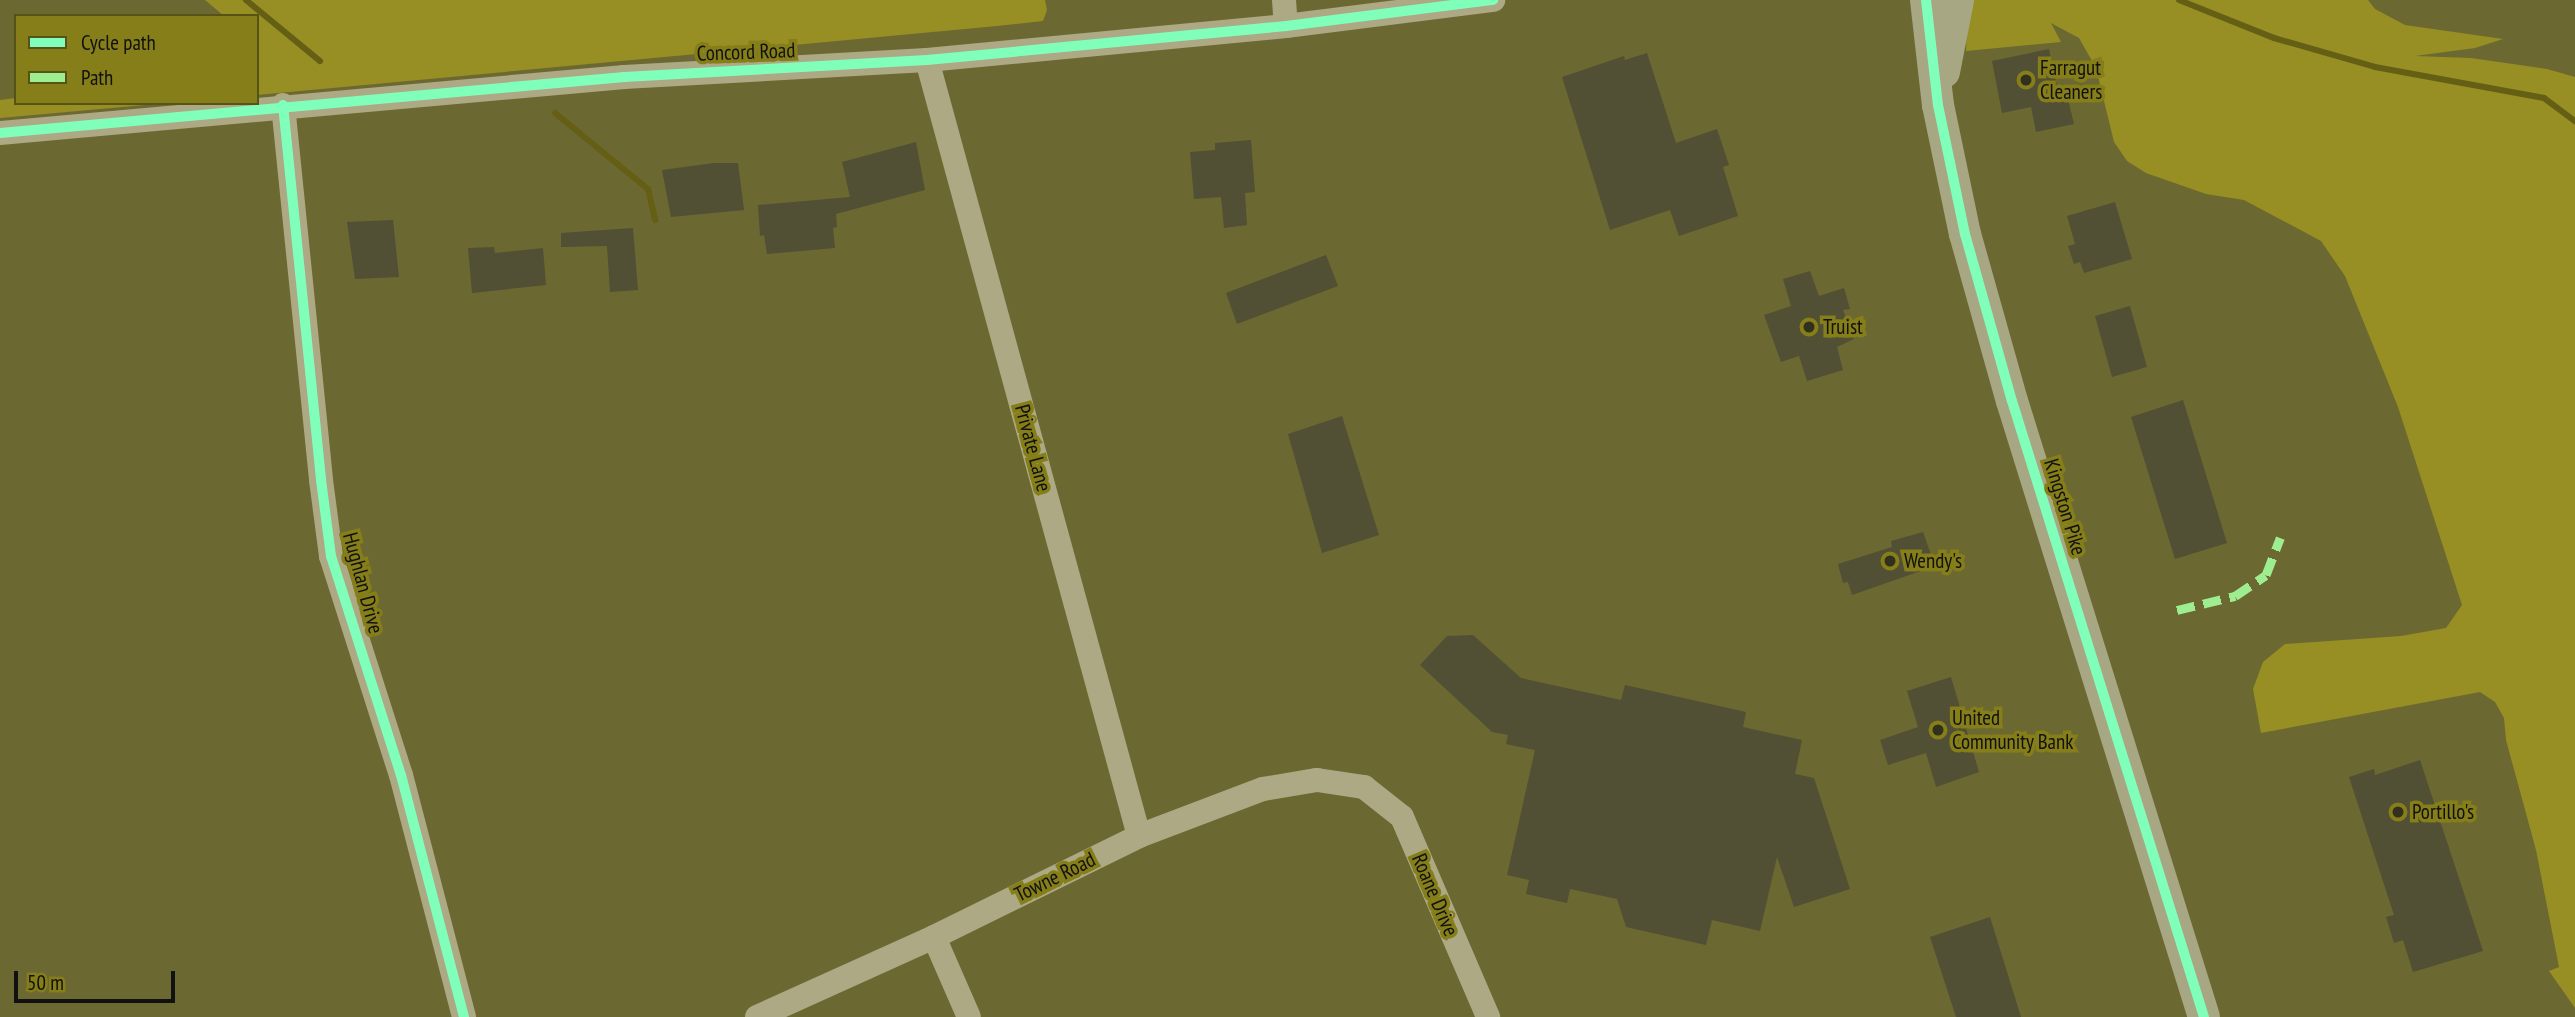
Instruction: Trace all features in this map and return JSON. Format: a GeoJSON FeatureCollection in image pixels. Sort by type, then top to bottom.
{"type":"FeatureCollection","features":[{"type":"Feature","properties":{"kind":"main road","name":"Kingston Pike"},"geometry":{"type":"LineString","coordinates":[[1926,0],[1938,105],[1963,227],[2012,401],[2204,1017]]}},
{"type":"Feature","properties":{"kind":"main road"},"geometry":{"type":"LineString","coordinates":[[1938,105],[1958,0]]}},
{"type":"Feature","properties":{"kind":"street"},"geometry":{"type":"LineString","coordinates":[[1284,0],[1286,26]]}},
{"type":"Feature","properties":{"kind":"street","name":"Concord Road"},"geometry":{"type":"LineString","coordinates":[[0,132],[624,77],[927,60],[1286,26],[1493,0]]}},
{"type":"Feature","properties":{"kind":"street","name":"Private Lane"},"geometry":{"type":"LineString","coordinates":[[927,60],[1139,836]]}},
{"type":"Feature","properties":{"kind":"street","name":"Hughlan Drive"},"geometry":{"type":"LineString","coordinates":[[283,105],[331,556],[401,775],[464,1017]]}},
{"type":"Feature","properties":{"kind":"street","name":"Towne Road"},"geometry":{"type":"LineString","coordinates":[[757,1017],[934,937],[1139,836],[1263,789],[1317,780],[1364,787]]}},
{"type":"Feature","properties":{"kind":"street","name":"Roane Drive"},"geometry":{"type":"LineString","coordinates":[[1364,787],[1402,817],[1488,1017]]}},
{"type":"Feature","properties":{"kind":"street"},"geometry":{"type":"LineString","coordinates":[[934,937],[969,1017]]}},
{"type":"Feature","properties":{"kind":"shaded area"},"geometry":{"type":"Polygon","coordinates":[[[205,0],[1045,0],[1047,10],[1043,21],[997,26],[259,95],[259,14],[222,14],[205,0]]]}},
{"type":"Feature","properties":{"kind":"shaded area"},"geometry":{"type":"Polygon","coordinates":[[[1968,0],[2368,0],[2375,9],[2405,25],[2503,39],[2475,48],[2415,56],[2471,58],[2547,69],[2575,77],[2575,1008],[2549,971],[2559,967],[2536,850],[2506,740],[2504,718],[2495,702],[2480,692],[2261,733],[2253,689],[2263,662],[2285,644],[2401,636],[2446,628],[2462,605],[2398,407],[2345,276],[2321,241],[2244,200],[2206,194],[2146,173],[2127,161],[2114,142],[2096,68],[2079,38],[2051,23],[2061,42],[1966,51],[1968,0]]]}},
{"type":"Feature","properties":{"kind":"shaded area"},"geometry":{"type":"Polygon","coordinates":[[[14,98],[14,105],[145,105],[0,118],[0,100],[14,98]]]}},
{"type":"Feature","properties":{"kind":"building","name":"Farragut Cleaners"},"geometry":{"type":"Polygon","coordinates":[[[2049,49],[2060,101],[2068,99],[2074,124],[2036,132],[2031,107],[2002,113],[1992,61],[2049,49]]]}},
{"type":"Feature","properties":{"kind":"building"},"geometry":{"type":"Polygon","coordinates":[[[1647,53],[1676,143],[1717,129],[1729,165],[1723,167],[1738,216],[1679,236],[1670,210],[1610,230],[1562,77],[1624,56],[1625,60],[1647,53]]]}},
{"type":"Feature","properties":{"kind":"building"},"geometry":{"type":"Polygon","coordinates":[[[1251,140],[1255,192],[1245,193],[1247,225],[1224,228],[1221,197],[1194,199],[1190,152],[1215,150],[1215,143],[1251,140]]]}},
{"type":"Feature","properties":{"kind":"building"},"geometry":{"type":"Polygon","coordinates":[[[916,142],[925,190],[836,214],[837,227],[833,228],[835,248],[767,254],[764,235],[760,236],[758,205],[850,197],[842,162],[916,142]]]}},
{"type":"Feature","properties":{"kind":"building"},"geometry":{"type":"Polygon","coordinates":[[[714,163],[738,163],[744,210],[671,217],[662,170],[714,163]]]}},
{"type":"Feature","properties":{"kind":"building"},"geometry":{"type":"Polygon","coordinates":[[[2115,202],[2132,259],[2084,273],[2080,262],[2074,264],[2068,246],[2075,244],[2067,216],[2115,202]]]}},
{"type":"Feature","properties":{"kind":"building"},"geometry":{"type":"Polygon","coordinates":[[[393,220],[399,277],[355,279],[347,222],[393,220]]]}},
{"type":"Feature","properties":{"kind":"building"},"geometry":{"type":"Polygon","coordinates":[[[633,228],[638,290],[610,292],[607,246],[561,247],[561,233],[633,228]]]}},
{"type":"Feature","properties":{"kind":"building"},"geometry":{"type":"Polygon","coordinates":[[[494,247],[495,253],[543,248],[546,285],[472,293],[468,248],[494,247]]]}},
{"type":"Feature","properties":{"kind":"building"},"geometry":{"type":"Polygon","coordinates":[[[1326,255],[1338,286],[1237,324],[1226,293],[1326,255]]]}},
{"type":"Feature","properties":{"kind":"building","name":"Truist"},"geometry":{"type":"Polygon","coordinates":[[[1810,271],[1819,296],[1844,288],[1850,309],[1843,310],[1854,339],[1837,347],[1843,370],[1807,381],[1799,356],[1781,362],[1764,315],[1791,306],[1783,279],[1810,271]]]}},
{"type":"Feature","properties":{"kind":"building"},"geometry":{"type":"Polygon","coordinates":[[[2130,306],[2147,367],[2112,377],[2095,316],[2130,306]]]}},
{"type":"Feature","properties":{"kind":"building"},"geometry":{"type":"Polygon","coordinates":[[[2183,400],[2227,543],[2175,559],[2131,417],[2183,400]]]}},
{"type":"Feature","properties":{"kind":"building"},"geometry":{"type":"Polygon","coordinates":[[[1342,416],[1379,535],[1322,553],[1288,434],[1342,416]]]}},
{"type":"Feature","properties":{"kind":"building","name":"Wendy's"},"geometry":{"type":"Polygon","coordinates":[[[1923,532],[1935,566],[1852,595],[1848,582],[1843,583],[1838,564],[1892,547],[1891,541],[1923,532]]]}},
{"type":"Feature","properties":{"kind":"building"},"geometry":{"type":"Polygon","coordinates":[[[1473,635],[1521,678],[1621,700],[1625,685],[1746,712],[1743,727],[1802,740],[1795,774],[1814,778],[1850,889],[1794,907],[1777,857],[1760,931],[1712,920],[1706,945],[1626,927],[1617,899],[1570,889],[1567,903],[1526,894],[1529,880],[1507,875],[1535,750],[1506,744],[1508,735],[1492,732],[1420,665],[1447,636],[1473,635]]]}},
{"type":"Feature","properties":{"kind":"building","name":"United Community Bank"},"geometry":{"type":"Polygon","coordinates":[[[1951,677],[1979,772],[1936,787],[1926,753],[1888,765],[1880,740],[1918,727],[1907,691],[1951,677]]]}},
{"type":"Feature","properties":{"kind":"building"},"geometry":{"type":"Polygon","coordinates":[[[2420,760],[2483,951],[2413,972],[2403,940],[2394,943],[2386,917],[2394,915],[2349,777],[2374,769],[2375,775],[2420,760]]]}},
{"type":"Feature","properties":{"kind":"building"},"geometry":{"type":"Polygon","coordinates":[[[1990,917],[2021,1017],[1956,1017],[1930,937],[1990,917]]]}},
{"type":"Feature","properties":{"kind":"waterway"},"geometry":{"type":"LineString","coordinates":[[246,0],[320,61]]}},
{"type":"Feature","properties":{"kind":"waterway"},"geometry":{"type":"LineString","coordinates":[[2179,0],[2274,38],[2375,67],[2544,98],[2575,121]]}},
{"type":"Feature","properties":{"kind":"waterway"},"geometry":{"type":"LineString","coordinates":[[555,113],[648,189],[655,220]]}},
{"type":"Feature","properties":{"kind":"marked path"},"geometry":{"type":"LineString","coordinates":[[2177,610],[2235,596],[2266,575],[2280,538]]}},
{"type":"Feature","properties":{"kind":"cycle path"},"geometry":{"type":"LineString","coordinates":[[0,133],[624,77],[927,60],[1286,26],[1493,0]]}},
{"type":"Feature","properties":{"kind":"cycle path"},"geometry":{"type":"LineString","coordinates":[[1926,0],[1938,105],[1965,234],[2012,401],[2204,1017]]}},
{"type":"Feature","properties":{"kind":"cycle path"},"geometry":{"type":"LineString","coordinates":[[283,105],[331,556],[401,775],[464,1017]]}},
{"type":"Feature","properties":{"kind":"place","name":"Farragut Cleaners"},"geometry":{"type":"Point","coordinates":[2026,80]}},
{"type":"Feature","properties":{"kind":"place","name":"Truist"},"geometry":{"type":"Point","coordinates":[1809,327]}},
{"type":"Feature","properties":{"kind":"place","name":"Wendy's"},"geometry":{"type":"Point","coordinates":[1890,561]}},
{"type":"Feature","properties":{"kind":"place","name":"United Community Bank"},"geometry":{"type":"Point","coordinates":[1938,730]}},
{"type":"Feature","properties":{"kind":"place","name":"Portillo's"},"geometry":{"type":"Point","coordinates":[2398,812]}}]}
